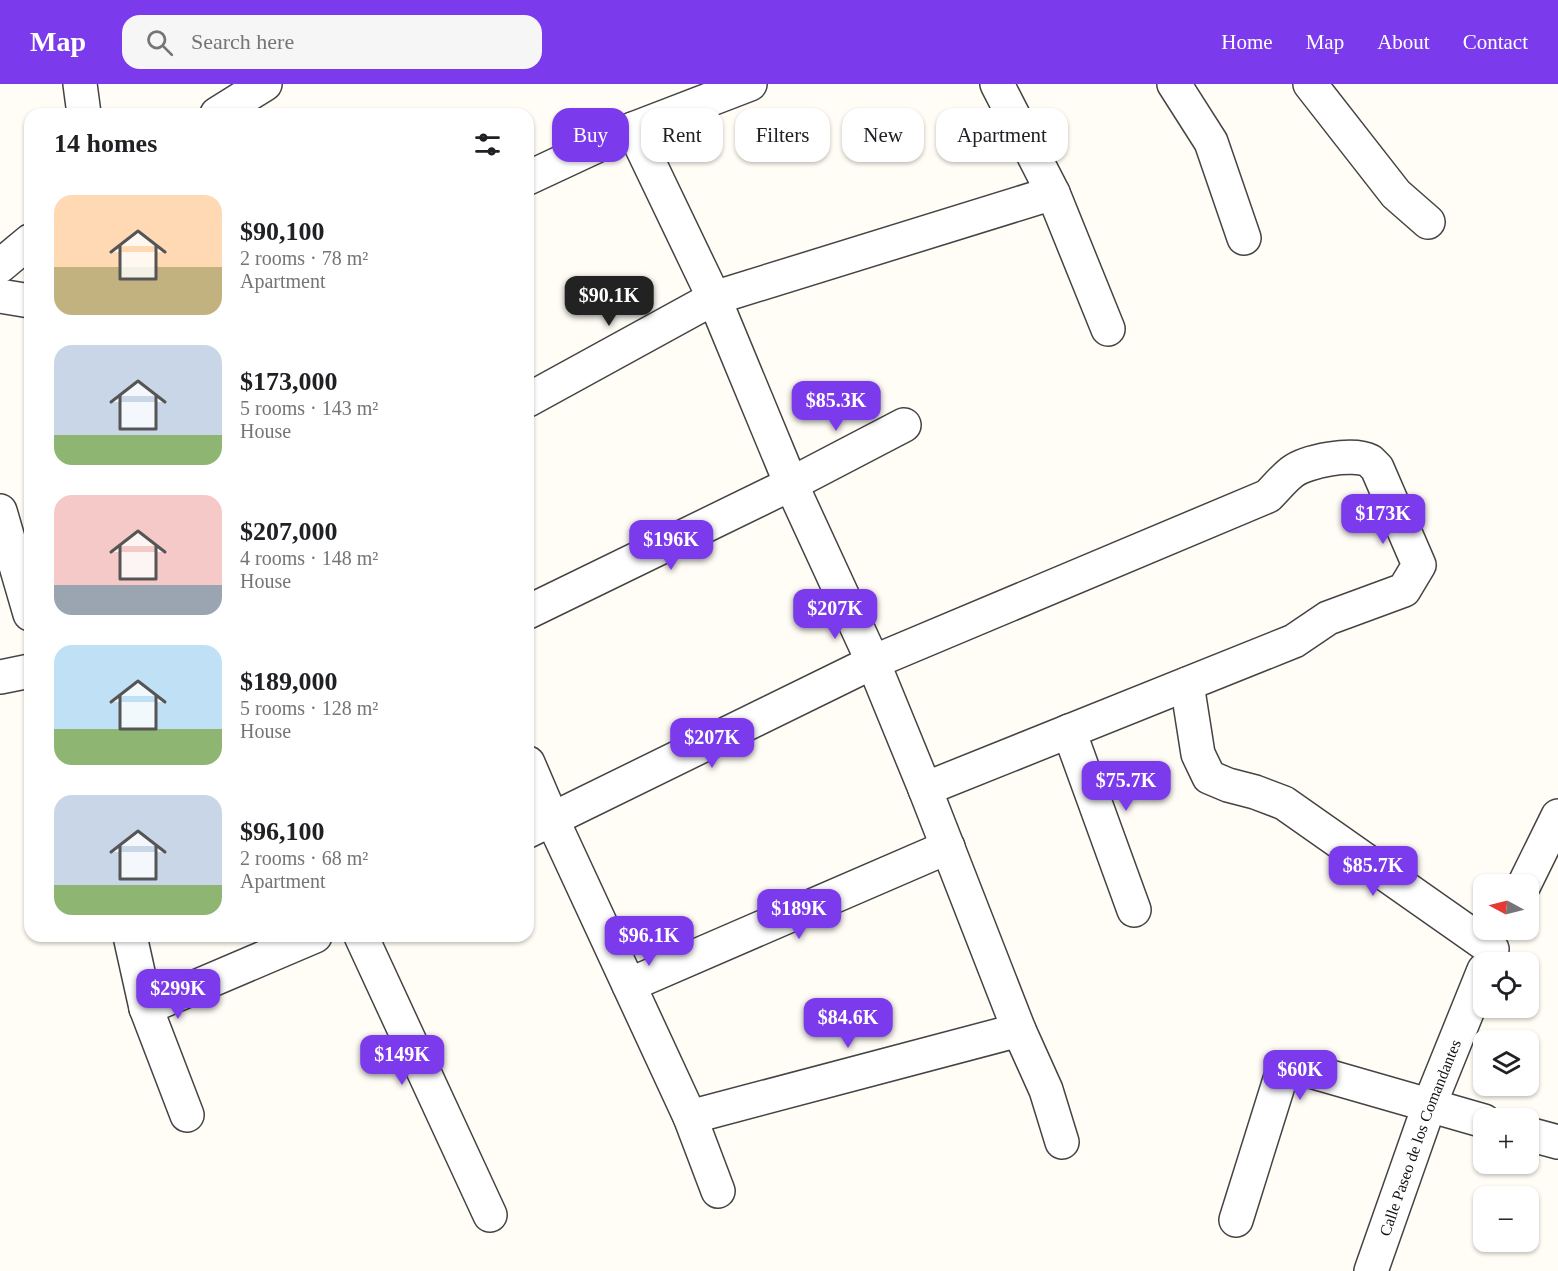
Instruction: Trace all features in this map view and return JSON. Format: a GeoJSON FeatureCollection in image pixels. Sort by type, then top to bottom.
{"type":"FeatureCollection","features":[{"type":"Feature","properties":{"kind":"street"},"geometry":{"type":"LineString","coordinates":[[80,84],[83,108]]}},
{"type":"Feature","properties":{"kind":"street"},"geometry":{"type":"LineString","coordinates":[[227,108],[265,84]]}},
{"type":"Feature","properties":{"kind":"street"},"geometry":{"type":"LineString","coordinates":[[534,174],[633,129],[750,84]]}},
{"type":"Feature","properties":{"kind":"street"},"geometry":{"type":"LineString","coordinates":[[997,84],[1053,193],[1108,329]]}},
{"type":"Feature","properties":{"kind":"street"},"geometry":{"type":"LineString","coordinates":[[1174,84],[1211,142],[1244,238]]}},
{"type":"Feature","properties":{"kind":"street"},"geometry":{"type":"LineString","coordinates":[[1311,84],[1396,194],[1428,222]]}},
{"type":"Feature","properties":{"kind":"street"},"geometry":{"type":"LineString","coordinates":[[633,129],[714,298],[791,484],[873,662],[1019,1030],[1046,1090],[1062,1142]]}},
{"type":"Feature","properties":{"kind":"street"},"geometry":{"type":"LineString","coordinates":[[534,397],[714,298],[1053,193]]}},
{"type":"Feature","properties":{"kind":"street"},"geometry":{"type":"LineString","coordinates":[[0,266],[24,247]]}},
{"type":"Feature","properties":{"kind":"street"},"geometry":{"type":"LineString","coordinates":[[0,296],[24,300]]}},
{"type":"Feature","properties":{"kind":"street"},"geometry":{"type":"LineString","coordinates":[[534,609],[791,484],[904,425]]}},
{"type":"Feature","properties":{"kind":"street"},"geometry":{"type":"LineString","coordinates":[[540,825],[873,662],[1268,496],[1291,473],[1303,466],[1331,459],[1355,458],[1369,461],[1377,468],[1419,565],[1404,590],[1328,618],[1294,641],[925,789]]}},
{"type":"Feature","properties":{"kind":"street"},"geometry":{"type":"LineString","coordinates":[[0,511],[24,593]]}},
{"type":"Feature","properties":{"kind":"street"},"geometry":{"type":"LineString","coordinates":[[0,677],[24,671]]}},
{"type":"Feature","properties":{"kind":"street"},"geometry":{"type":"LineString","coordinates":[[1187,684],[1198,754],[1209,777],[1228,786],[1255,792],[1284,803],[1490,952]]}},
{"type":"Feature","properties":{"kind":"street"},"geometry":{"type":"LineString","coordinates":[[1069,731],[1134,910]]}},
{"type":"Feature","properties":{"kind":"street"},"geometry":{"type":"LineString","coordinates":[[534,794],[540,825],[629,985],[690,1117],[718,1191]]}},
{"type":"Feature","properties":{"kind":"street"},"geometry":{"type":"LineString","coordinates":[[1529,874],[1558,816]]}},
{"type":"Feature","properties":{"kind":"street"},"geometry":{"type":"LineString","coordinates":[[629,985],[948,847]]}},
{"type":"Feature","properties":{"kind":"street"},"geometry":{"type":"LineString","coordinates":[[131,942],[146,1008],[187,1115]]}},
{"type":"Feature","properties":{"kind":"street"},"geometry":{"type":"LineString","coordinates":[[146,1008],[301,942]]}},
{"type":"Feature","properties":{"kind":"street"},"geometry":{"type":"LineString","coordinates":[[364,942],[490,1215]]}},
{"type":"Feature","properties":{"kind":"street","name":"Calle Paseo de los Comandantes"},"geometry":{"type":"LineString","coordinates":[[1371,1271],[1429,1106],[1473,997]]}},
{"type":"Feature","properties":{"kind":"street"},"geometry":{"type":"LineString","coordinates":[[690,1117],[1019,1030]]}},
{"type":"Feature","properties":{"kind":"street"},"geometry":{"type":"LineString","coordinates":[[1236,1220],[1282,1073],[1303,1069],[1473,1118]]}},
{"type":"Feature","properties":{"kind":"street"},"geometry":{"type":"LineString","coordinates":[[1539,1137],[1558,1142]]}}]}
